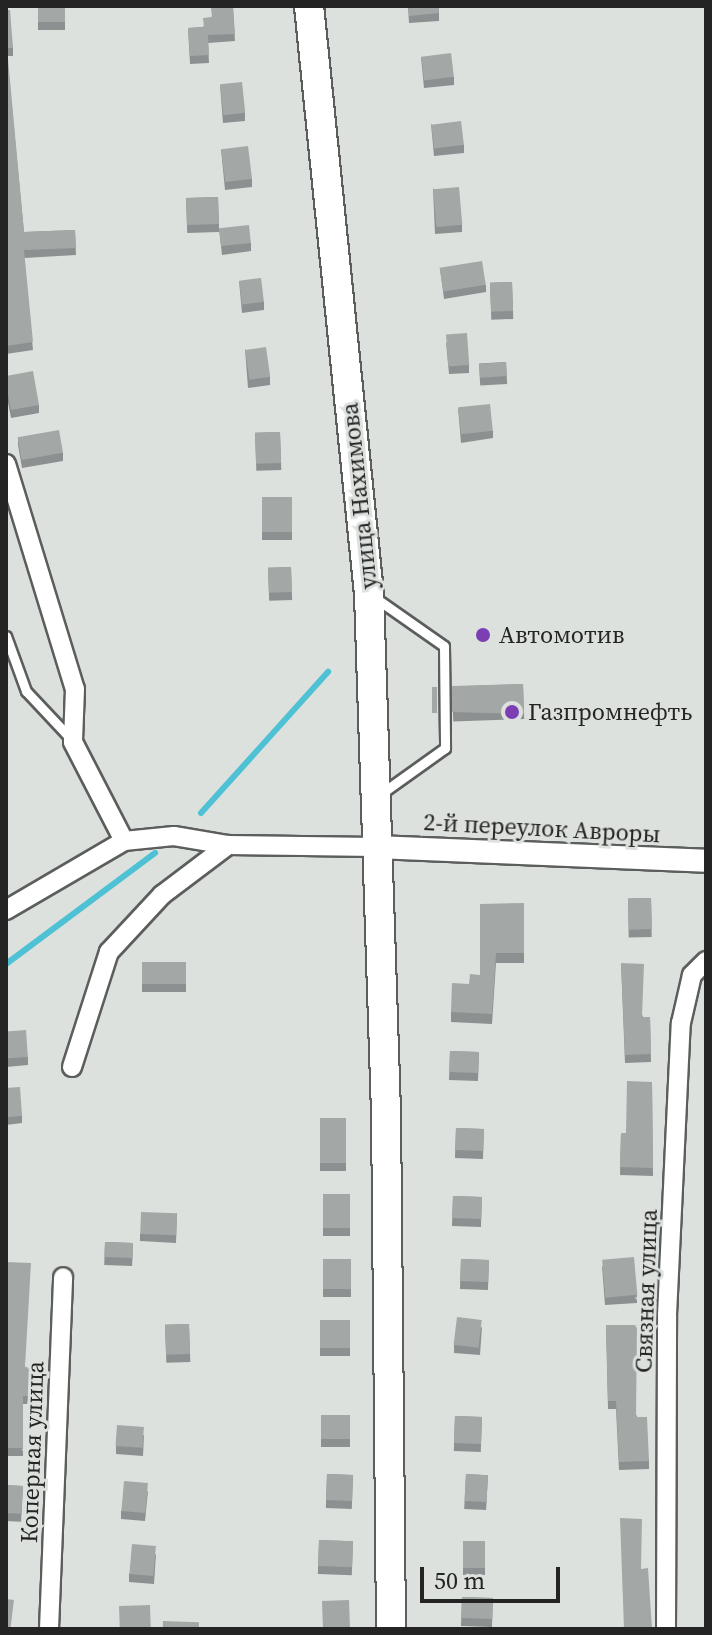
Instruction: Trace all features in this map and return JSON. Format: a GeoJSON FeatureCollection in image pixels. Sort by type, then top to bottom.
{"type":"FeatureCollection","features":[{"type":"Feature","properties":{"kind":"main road","name":"улица Нахимова"},"geometry":{"type":"LineString","coordinates":[[309,6],[369,594],[381,987],[391,1629]]}},
{"type":"Feature","properties":{"kind":"street"},"geometry":{"type":"LineString","coordinates":[[6,464],[75,689],[73,742],[124,841]]}},
{"type":"Feature","properties":{"kind":"street"},"geometry":{"type":"LineString","coordinates":[[6,910],[124,841],[174,836],[228,845],[376,847]]}},
{"type":"Feature","properties":{"kind":"street"},"geometry":{"type":"LineString","coordinates":[[72,1067],[109,952],[162,895],[228,845]]}},
{"type":"Feature","properties":{"kind":"street","name":"2-й переулок Авроры"},"geometry":{"type":"LineString","coordinates":[[376,847],[706,861]]}},
{"type":"Feature","properties":{"kind":"street","name":"Связная улица"},"geometry":{"type":"LineString","coordinates":[[666,1629],[667,1315],[681,1023],[692,975],[706,961]]}},
{"type":"Feature","properties":{"kind":"street","name":"Коперная улица"},"geometry":{"type":"LineString","coordinates":[[49,1629],[63,1277]]}},
{"type":"Feature","properties":{"kind":"lane"},"geometry":{"type":"LineString","coordinates":[[369,594],[444,646],[445,748],[376,797]]}},
{"type":"Feature","properties":{"kind":"lane"},"geometry":{"type":"LineString","coordinates":[[6,636],[26,691],[73,742]]}},
{"type":"Feature","properties":{"kind":"building"},"geometry":{"type":"Polygon","coordinates":[[[38,6],[65,6],[65,22],[38,22],[38,6]]]}},
{"type":"Feature","properties":{"kind":"building"},"geometry":{"type":"Polygon","coordinates":[[[409,6],[439,6],[439,13],[409,16],[409,6]]]}},
{"type":"Feature","properties":{"kind":"building"},"geometry":{"type":"Polygon","coordinates":[[[233,7],[235,34],[208,35],[209,55],[190,56],[188,28],[204,27],[203,18],[212,17],[211,8],[233,7]]]}},
{"type":"Feature","properties":{"kind":"building"},"geometry":{"type":"Polygon","coordinates":[[[6,10],[10,10],[13,48],[7,48],[24,232],[75,230],[76,248],[24,250],[33,342],[6,346],[6,10]]]}},
{"type":"Feature","properties":{"kind":"building"},"geometry":{"type":"Polygon","coordinates":[[[451,53],[454,77],[424,80],[421,57],[451,53]]]}},
{"type":"Feature","properties":{"kind":"building"},"geometry":{"type":"Polygon","coordinates":[[[242,82],[245,113],[223,115],[220,84],[242,82]]]}},
{"type":"Feature","properties":{"kind":"building"},"geometry":{"type":"Polygon","coordinates":[[[461,121],[464,145],[434,148],[431,125],[461,121]]]}},
{"type":"Feature","properties":{"kind":"building"},"geometry":{"type":"Polygon","coordinates":[[[248,146],[252,179],[225,182],[221,149],[248,146]]]}},
{"type":"Feature","properties":{"kind":"building"},"geometry":{"type":"Polygon","coordinates":[[[459,187],[462,225],[436,227],[433,189],[459,187]]]}},
{"type":"Feature","properties":{"kind":"building"},"geometry":{"type":"Polygon","coordinates":[[[218,197],[219,224],[187,225],[186,198],[218,197]]]}},
{"type":"Feature","properties":{"kind":"building"},"geometry":{"type":"Polygon","coordinates":[[[249,225],[251,243],[221,246],[219,228],[249,225]]]}},
{"type":"Feature","properties":{"kind":"building"},"geometry":{"type":"Polygon","coordinates":[[[482,261],[486,285],[443,291],[440,268],[482,261]]]}},
{"type":"Feature","properties":{"kind":"building"},"geometry":{"type":"Polygon","coordinates":[[[261,278],[264,302],[242,305],[239,281],[261,278]]]}},
{"type":"Feature","properties":{"kind":"building"},"geometry":{"type":"Polygon","coordinates":[[[512,282],[513,311],[491,312],[490,283],[512,282]]]}},
{"type":"Feature","properties":{"kind":"building"},"geometry":{"type":"Polygon","coordinates":[[[467,333],[469,365],[448,366],[446,334],[467,333]]]}},
{"type":"Feature","properties":{"kind":"building"},"geometry":{"type":"Polygon","coordinates":[[[266,347],[270,377],[249,380],[245,350],[266,347]]]}},
{"type":"Feature","properties":{"kind":"building"},"geometry":{"type":"Polygon","coordinates":[[[506,362],[507,376],[480,378],[479,364],[506,362]]]}},
{"type":"Feature","properties":{"kind":"building"},"geometry":{"type":"Polygon","coordinates":[[[33,371],[39,405],[11,410],[6,376],[33,371]]]}},
{"type":"Feature","properties":{"kind":"building"},"geometry":{"type":"Polygon","coordinates":[[[490,404],[493,431],[461,434],[458,407],[490,404]]]}},
{"type":"Feature","properties":{"kind":"building"},"geometry":{"type":"Polygon","coordinates":[[[59,430],[63,453],[22,460],[18,437],[59,430]]]}},
{"type":"Feature","properties":{"kind":"building"},"geometry":{"type":"Polygon","coordinates":[[[280,432],[281,463],[256,464],[255,433],[280,432]]]}},
{"type":"Feature","properties":{"kind":"building"},"geometry":{"type":"Polygon","coordinates":[[[262,497],[292,497],[292,532],[262,532],[262,497]]]}},
{"type":"Feature","properties":{"kind":"building"},"geometry":{"type":"Polygon","coordinates":[[[291,567],[292,592],[269,593],[268,568],[291,567]]]}},
{"type":"Feature","properties":{"kind":"building"},"geometry":{"type":"Polygon","coordinates":[[[523,684],[524,714],[452,712],[452,686],[523,684]]]}},
{"type":"Feature","properties":{"kind":"building"},"geometry":{"type":"Polygon","coordinates":[[[432,687],[437,687],[437,713],[432,713],[432,687]]]}},
{"type":"Feature","properties":{"kind":"building"},"geometry":{"type":"Polygon","coordinates":[[[651,898],[652,929],[629,930],[628,899],[651,898]]]}},
{"type":"Feature","properties":{"kind":"building"},"geometry":{"type":"Polygon","coordinates":[[[524,903],[524,953],[496,953],[492,1014],[451,1012],[452,983],[469,984],[470,974],[480,975],[480,904],[524,903]]]}},
{"type":"Feature","properties":{"kind":"building"},"geometry":{"type":"Polygon","coordinates":[[[142,962],[186,962],[186,984],[142,984],[142,962]]]}},
{"type":"Feature","properties":{"kind":"building"},"geometry":{"type":"Polygon","coordinates":[[[621,963],[644,964],[642,1017],[650,1017],[651,1054],[625,1055],[621,963]]]}},
{"type":"Feature","properties":{"kind":"building"},"geometry":{"type":"Polygon","coordinates":[[[26,1030],[28,1057],[8,1058],[6,1031],[26,1030]]]}},
{"type":"Feature","properties":{"kind":"building"},"geometry":{"type":"Polygon","coordinates":[[[450,1051],[479,1052],[478,1073],[449,1072],[450,1051]]]}},
{"type":"Feature","properties":{"kind":"building"},"geometry":{"type":"Polygon","coordinates":[[[627,1081],[652,1082],[653,1168],[620,1167],[621,1133],[626,1133],[627,1081]]]}},
{"type":"Feature","properties":{"kind":"building"},"geometry":{"type":"Polygon","coordinates":[[[20,1087],[22,1116],[8,1117],[6,1088],[20,1087]]]}},
{"type":"Feature","properties":{"kind":"building"},"geometry":{"type":"Polygon","coordinates":[[[320,1118],[346,1118],[346,1163],[320,1163],[320,1118]]]}},
{"type":"Feature","properties":{"kind":"building"},"geometry":{"type":"Polygon","coordinates":[[[456,1128],[484,1129],[483,1151],[455,1150],[456,1128]]]}},
{"type":"Feature","properties":{"kind":"building"},"geometry":{"type":"Polygon","coordinates":[[[323,1194],[350,1194],[350,1228],[323,1228],[323,1194]]]}},
{"type":"Feature","properties":{"kind":"building"},"geometry":{"type":"Polygon","coordinates":[[[453,1196],[482,1197],[481,1219],[452,1218],[453,1196]]]}},
{"type":"Feature","properties":{"kind":"building"},"geometry":{"type":"Polygon","coordinates":[[[141,1212],[177,1213],[176,1235],[140,1234],[141,1212]]]}},
{"type":"Feature","properties":{"kind":"building"},"geometry":{"type":"Polygon","coordinates":[[[105,1242],[133,1243],[132,1258],[104,1257],[105,1242]]]}},
{"type":"Feature","properties":{"kind":"building"},"geometry":{"type":"Polygon","coordinates":[[[634,1257],[637,1295],[605,1298],[602,1260],[634,1257]]]}},
{"type":"Feature","properties":{"kind":"building"},"geometry":{"type":"Polygon","coordinates":[[[323,1259],[351,1259],[351,1289],[323,1289],[323,1259]]]}},
{"type":"Feature","properties":{"kind":"building"},"geometry":{"type":"Polygon","coordinates":[[[461,1259],[489,1260],[488,1282],[460,1281],[461,1259]]]}},
{"type":"Feature","properties":{"kind":"building"},"geometry":{"type":"Polygon","coordinates":[[[6,1262],[31,1263],[25,1367],[31,1367],[30,1396],[23,1396],[23,1448],[6,1448],[6,1262]]]}},
{"type":"Feature","properties":{"kind":"building"},"geometry":{"type":"Polygon","coordinates":[[[457,1317],[482,1320],[478,1348],[454,1345],[457,1317]]]}},
{"type":"Feature","properties":{"kind":"building"},"geometry":{"type":"Polygon","coordinates":[[[320,1320],[350,1320],[350,1348],[320,1348],[320,1320]]]}},
{"type":"Feature","properties":{"kind":"building"},"geometry":{"type":"Polygon","coordinates":[[[189,1324],[190,1354],[166,1355],[165,1325],[189,1324]]]}},
{"type":"Feature","properties":{"kind":"building"},"geometry":{"type":"Polygon","coordinates":[[[606,1325],[637,1325],[636,1417],[647,1417],[649,1461],[619,1462],[616,1401],[608,1401],[606,1325]]]}},
{"type":"Feature","properties":{"kind":"building"},"geometry":{"type":"Polygon","coordinates":[[[321,1415],[350,1415],[350,1439],[321,1439],[321,1415]]]}},
{"type":"Feature","properties":{"kind":"building"},"geometry":{"type":"Polygon","coordinates":[[[455,1416],[482,1417],[481,1444],[454,1443],[455,1416]]]}},
{"type":"Feature","properties":{"kind":"building"},"geometry":{"type":"Polygon","coordinates":[[[117,1425],[144,1427],[142,1448],[116,1446],[117,1425]]]}},
{"type":"Feature","properties":{"kind":"building"},"geometry":{"type":"Polygon","coordinates":[[[327,1474],[353,1475],[352,1501],[326,1500],[327,1474]]]}},
{"type":"Feature","properties":{"kind":"building"},"geometry":{"type":"Polygon","coordinates":[[[466,1474],[488,1475],[487,1502],[465,1501],[466,1474]]]}},
{"type":"Feature","properties":{"kind":"building"},"geometry":{"type":"Polygon","coordinates":[[[124,1481],[148,1483],[145,1513],[121,1511],[124,1481]]]}},
{"type":"Feature","properties":{"kind":"building"},"geometry":{"type":"Polygon","coordinates":[[[6,1485],[23,1486],[22,1514],[6,1513],[6,1485]]]}},
{"type":"Feature","properties":{"kind":"building"},"geometry":{"type":"Polygon","coordinates":[[[620,1518],[642,1519],[641,1569],[648,1568],[652,1629],[624,1629],[620,1518]]]}},
{"type":"Feature","properties":{"kind":"building"},"geometry":{"type":"Polygon","coordinates":[[[319,1540],[353,1541],[352,1567],[318,1566],[319,1540]]]}},
{"type":"Feature","properties":{"kind":"building"},"geometry":{"type":"Polygon","coordinates":[[[463,1541],[485,1541],[485,1568],[463,1568],[463,1541]]]}},
{"type":"Feature","properties":{"kind":"building"},"geometry":{"type":"Polygon","coordinates":[[[132,1544],[156,1546],[153,1576],[129,1574],[132,1544]]]}},
{"type":"Feature","properties":{"kind":"building"},"geometry":{"type":"Polygon","coordinates":[[[462,1597],[493,1598],[492,1619],[461,1618],[462,1597]]]}},
{"type":"Feature","properties":{"kind":"building"},"geometry":{"type":"Polygon","coordinates":[[[6,1599],[14,1600],[10,1629],[6,1629],[6,1599]]]}},
{"type":"Feature","properties":{"kind":"building"},"geometry":{"type":"Polygon","coordinates":[[[349,1600],[350,1629],[323,1629],[322,1601],[349,1600]]]}},
{"type":"Feature","properties":{"kind":"building"},"geometry":{"type":"Polygon","coordinates":[[[150,1605],[151,1629],[120,1629],[119,1606],[150,1605]]]}},
{"type":"Feature","properties":{"kind":"building"},"geometry":{"type":"Polygon","coordinates":[[[163,1621],[199,1622],[199,1629],[163,1629],[163,1621]]]}},
{"type":"Feature","properties":{"kind":"waterway"},"geometry":{"type":"LineString","coordinates":[[201,813],[328,672]]}},
{"type":"Feature","properties":{"kind":"waterway"},"geometry":{"type":"LineString","coordinates":[[6,964],[155,853]]}},
{"type":"Feature","properties":{"kind":"place","name":"Автомотив"},"geometry":{"type":"Point","coordinates":[483,635]}},
{"type":"Feature","properties":{"kind":"place","name":"Газпромнефть"},"geometry":{"type":"Point","coordinates":[512,712]}}]}
